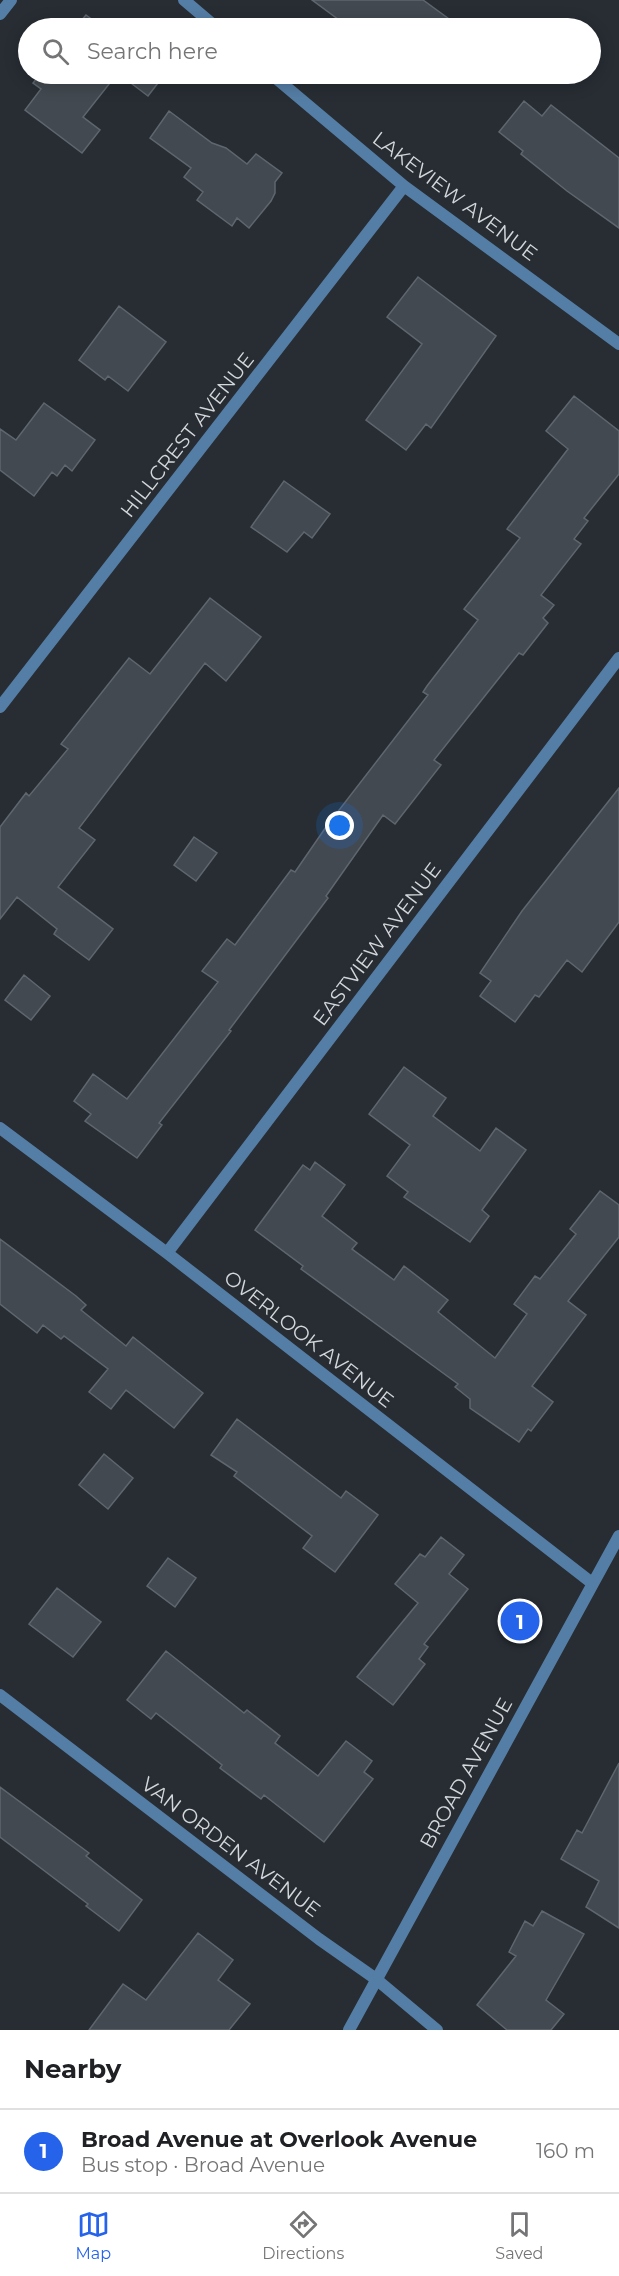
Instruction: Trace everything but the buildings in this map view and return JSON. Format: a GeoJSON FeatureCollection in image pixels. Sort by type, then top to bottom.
{"type":"FeatureCollection","features":[{"type":"Feature","properties":{"kind":"street"},"geometry":{"type":"LineString","coordinates":[[0,14],[11,0]]}},
{"type":"Feature","properties":{"kind":"street"},"geometry":{"type":"LineString","coordinates":[[184,0],[206,18]]}},
{"type":"Feature","properties":{"kind":"street","name":"LAKEVIEW AVENUE"},"geometry":{"type":"LineString","coordinates":[[283,84],[404,186],[619,344]]}},
{"type":"Feature","properties":{"kind":"street","name":"HILLCREST AVENUE"},"geometry":{"type":"LineString","coordinates":[[0,707],[404,186]]}},
{"type":"Feature","properties":{"kind":"street","name":"EASTVIEW AVENUE"},"geometry":{"type":"LineString","coordinates":[[167,1253],[619,658]]}},
{"type":"Feature","properties":{"kind":"street","name":"OVERLOOK AVENUE"},"geometry":{"type":"LineString","coordinates":[[0,1128],[167,1253],[592,1582]]}},
{"type":"Feature","properties":{"kind":"street","name":"BROAD AVENUE"},"geometry":{"type":"LineString","coordinates":[[349,2030],[619,1536]]}},
{"type":"Feature","properties":{"kind":"street","name":"VAN ORDEN AVENUE"},"geometry":{"type":"LineString","coordinates":[[0,1695],[310,1932],[376,1979],[437,2030]]}},
{"type":"Feature","properties":{"kind":"place","name":"Broad Avenue at Overlook Avenue"},"geometry":{"type":"Point","coordinates":[520,1621]}}]}
